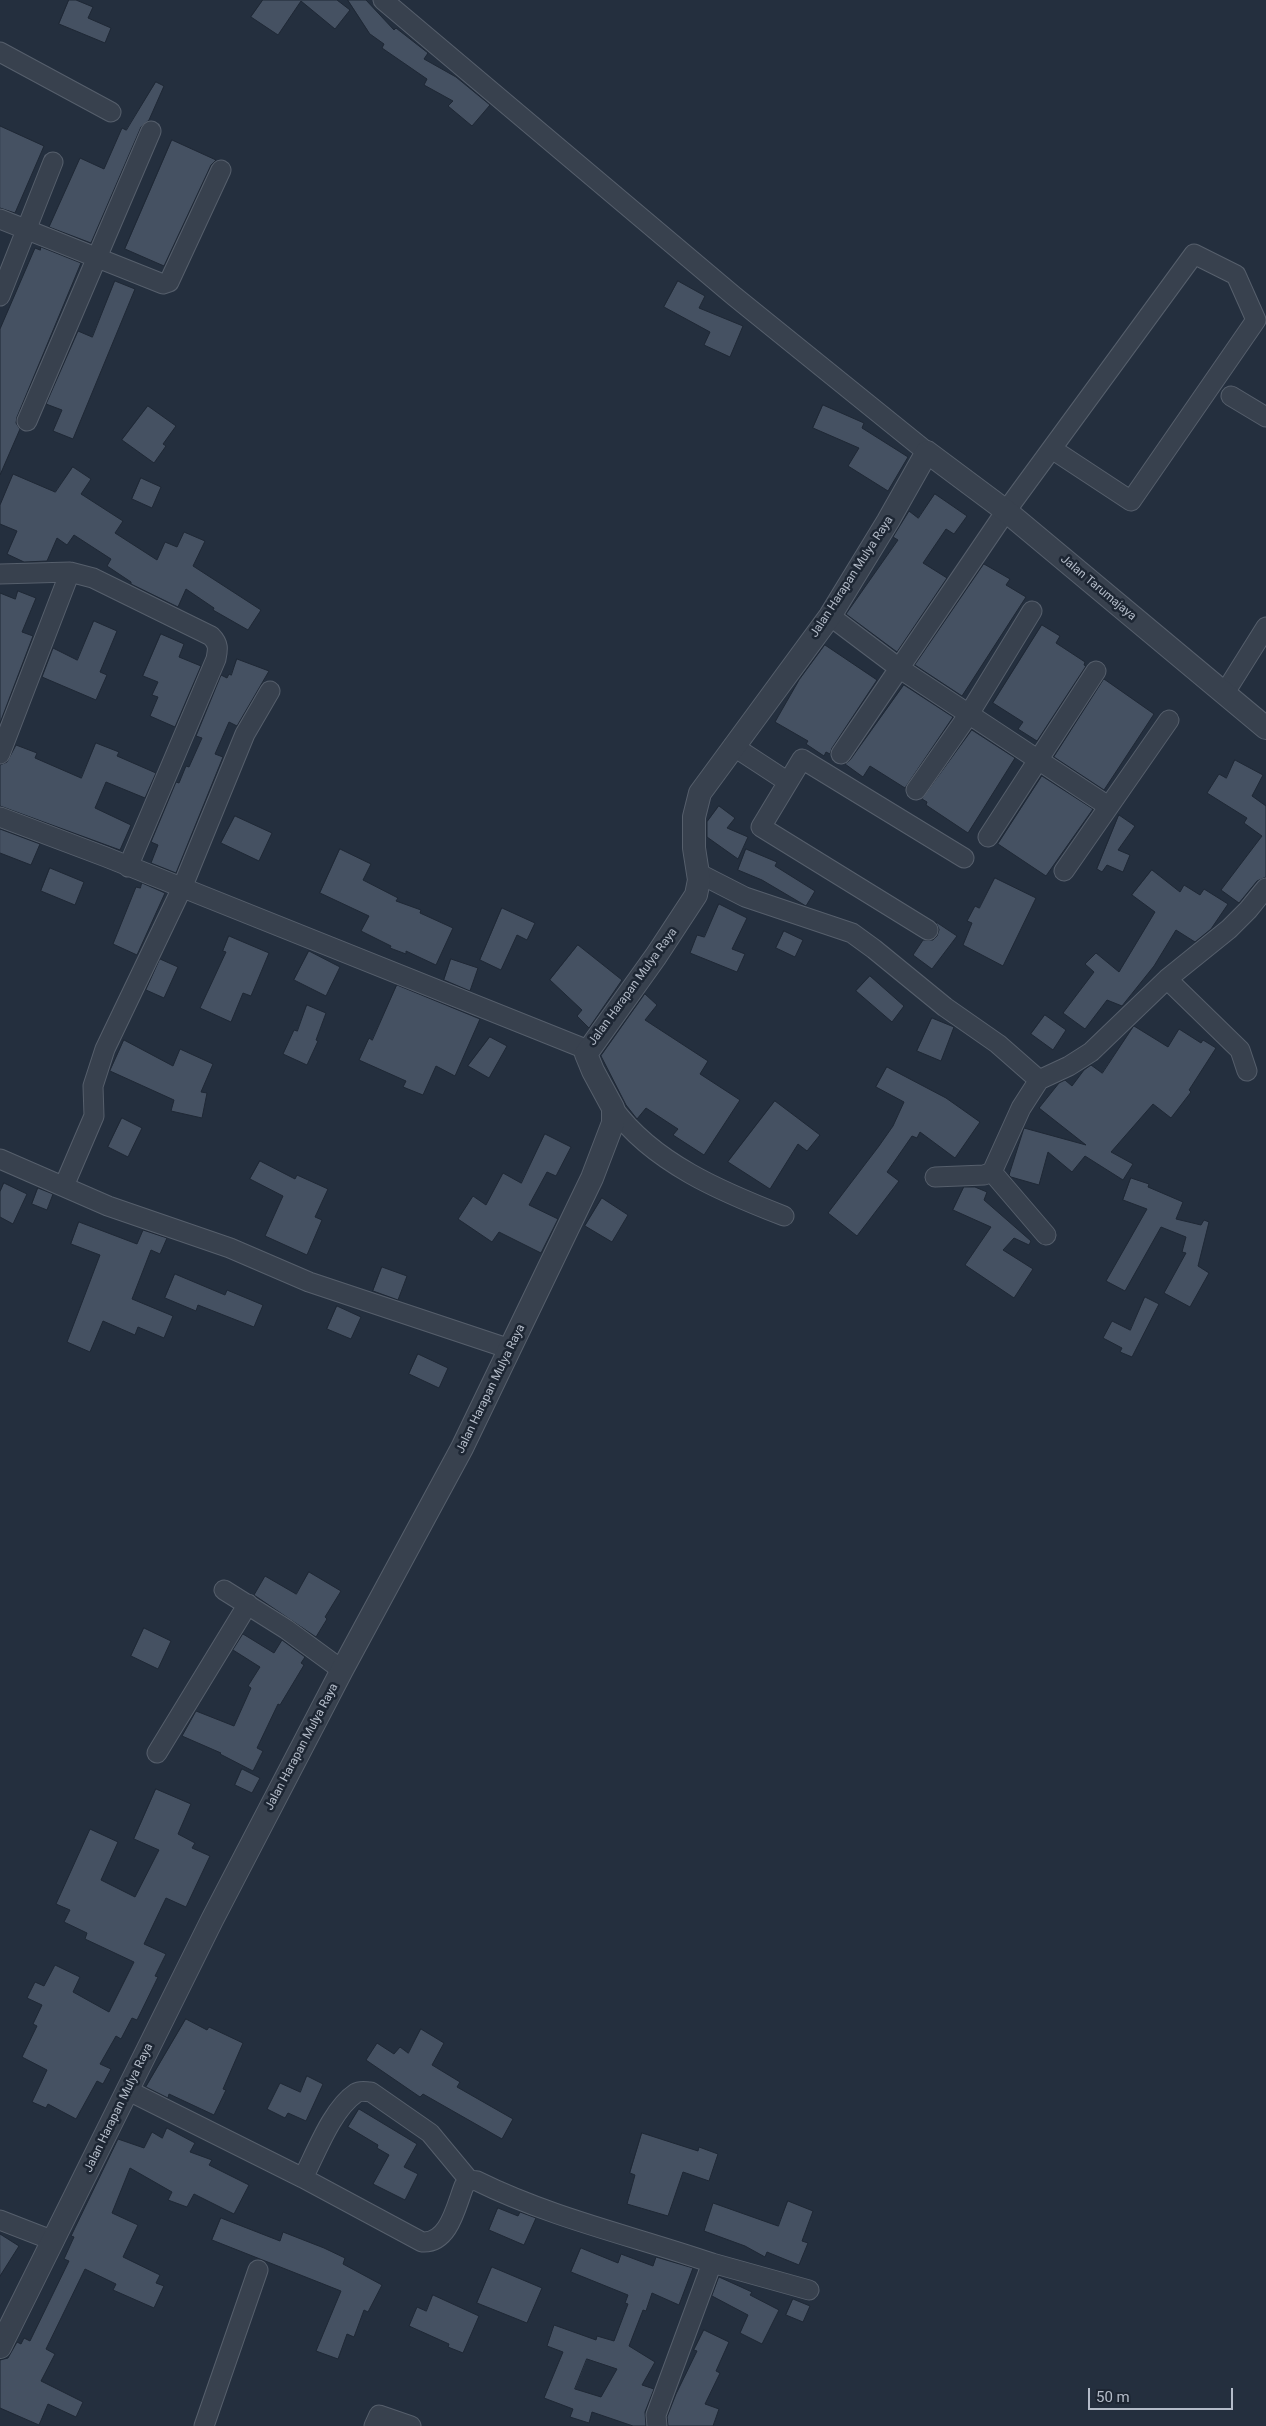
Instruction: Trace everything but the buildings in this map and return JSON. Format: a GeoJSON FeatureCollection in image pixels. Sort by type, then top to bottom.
{"type":"FeatureCollection","features":[{"type":"Feature","properties":{"kind":"street"},"geometry":{"type":"LineString","coordinates":[[383,0],[484,83],[666,240],[927,452]]}},
{"type":"Feature","properties":{"kind":"street"},"geometry":{"type":"LineString","coordinates":[[0,52],[111,112]]}},
{"type":"Feature","properties":{"kind":"street"},"geometry":{"type":"LineString","coordinates":[[27,421],[151,131]]}},
{"type":"Feature","properties":{"kind":"street"},"geometry":{"type":"LineString","coordinates":[[0,296],[53,162]]}},
{"type":"Feature","properties":{"kind":"street"},"geometry":{"type":"LineString","coordinates":[[0,219],[97,256],[157,283],[169,282],[220,170]]}},
{"type":"Feature","properties":{"kind":"street"},"geometry":{"type":"LineString","coordinates":[[841,754],[1006,511],[1194,254],[1236,275],[1256,320],[1131,501],[1052,449]]}},
{"type":"Feature","properties":{"kind":"street"},"geometry":{"type":"LineString","coordinates":[[1232,396],[1266,417]]}},
{"type":"Feature","properties":{"kind":"street","name":"Jalan Tarumajaya"},"geometry":{"type":"LineString","coordinates":[[927,452],[1006,511],[1266,728]]}},
{"type":"Feature","properties":{"kind":"street","name":"Jalan Harapan Mulya Raya"},"geometry":{"type":"LineString","coordinates":[[0,2347],[212,1920],[342,1670],[462,1448],[592,1178],[613,1123],[613,1108],[587,1059],[588,1050],[680,922],[699,887],[694,848],[696,804],[700,793],[830,616],[888,522],[927,452]]}},
{"type":"Feature","properties":{"kind":"street"},"geometry":{"type":"LineString","coordinates":[[0,574],[70,572],[93,578],[211,636],[216,642],[218,648],[128,867]]}},
{"type":"Feature","properties":{"kind":"street"},"geometry":{"type":"LineString","coordinates":[[0,754],[70,572]]}},
{"type":"Feature","properties":{"kind":"street"},"geometry":{"type":"LineString","coordinates":[[916,790],[969,714],[1032,611]]}},
{"type":"Feature","properties":{"kind":"street"},"geometry":{"type":"LineString","coordinates":[[830,616],[899,668],[1108,806]]}},
{"type":"Feature","properties":{"kind":"street"},"geometry":{"type":"LineString","coordinates":[[1224,694],[1266,627]]}},
{"type":"Feature","properties":{"kind":"street"},"geometry":{"type":"LineString","coordinates":[[988,836],[1096,671]]}},
{"type":"Feature","properties":{"kind":"street"},"geometry":{"type":"LineString","coordinates":[[64,1186],[94,1116],[93,1086],[96,1073],[182,888],[219,799],[231,764],[245,734],[270,691]]}},
{"type":"Feature","properties":{"kind":"street"},"geometry":{"type":"LineString","coordinates":[[1064,871],[1169,720]]}},
{"type":"Feature","properties":{"kind":"street"},"geometry":{"type":"LineString","coordinates":[[733,746],[788,782]]}},
{"type":"Feature","properties":{"kind":"street"},"geometry":{"type":"LineString","coordinates":[[928,930],[761,827],[802,758],[964,858]]}},
{"type":"Feature","properties":{"kind":"street"},"geometry":{"type":"LineString","coordinates":[[0,817],[588,1050]]}},
{"type":"Feature","properties":{"kind":"street"},"geometry":{"type":"LineString","coordinates":[[698,873],[745,897],[852,934],[874,949],[946,1007],[998,1044],[1039,1080]]}},
{"type":"Feature","properties":{"kind":"street"},"geometry":{"type":"LineString","coordinates":[[935,1177],[984,1175],[992,1172],[1021,1108],[1039,1080],[1069,1066],[1091,1052],[1166,979],[1229,929],[1266,888]]}},
{"type":"Feature","properties":{"kind":"street"},"geometry":{"type":"LineString","coordinates":[[1166,979],[1240,1050],[1247,1071]]}},
{"type":"Feature","properties":{"kind":"street"},"geometry":{"type":"LineString","coordinates":[[613,1108],[626,1126],[670,1159],[721,1191],[784,1216]]}},
{"type":"Feature","properties":{"kind":"street"},"geometry":{"type":"LineString","coordinates":[[1,1162],[64,1186],[108,1206],[204,1238],[309,1282],[510,1348]]}},
{"type":"Feature","properties":{"kind":"street"},"geometry":{"type":"LineString","coordinates":[[992,1172],[1046,1235]]}},
{"type":"Feature","properties":{"kind":"street"},"geometry":{"type":"LineString","coordinates":[[224,1590],[286,1629],[342,1670]]}},
{"type":"Feature","properties":{"kind":"street"},"geometry":{"type":"LineString","coordinates":[[157,1753],[248,1604]]}},
{"type":"Feature","properties":{"kind":"street"},"geometry":{"type":"LineString","coordinates":[[127,2090],[303,2178],[422,2242],[435,2242],[443,2234],[464,2186],[469,2180]]}},
{"type":"Feature","properties":{"kind":"street"},"geometry":{"type":"LineString","coordinates":[[303,2178],[333,2119],[348,2100],[357,2093],[363,2091],[371,2092],[430,2133],[469,2180],[477,2181],[519,2202],[587,2225],[809,2290]]}},
{"type":"Feature","properties":{"kind":"street"},"geometry":{"type":"LineString","coordinates":[[0,2220],[54,2241]]}},
{"type":"Feature","properties":{"kind":"street"},"geometry":{"type":"LineString","coordinates":[[656,2426],[656,2415],[712,2263]]}},
{"type":"Feature","properties":{"kind":"street"},"geometry":{"type":"LineString","coordinates":[[204,2426],[258,2270]]}},
{"type":"Feature","properties":{"kind":"street"},"geometry":{"type":"LineString","coordinates":[[374,2426],[379,2415],[411,2426]]}}]}
